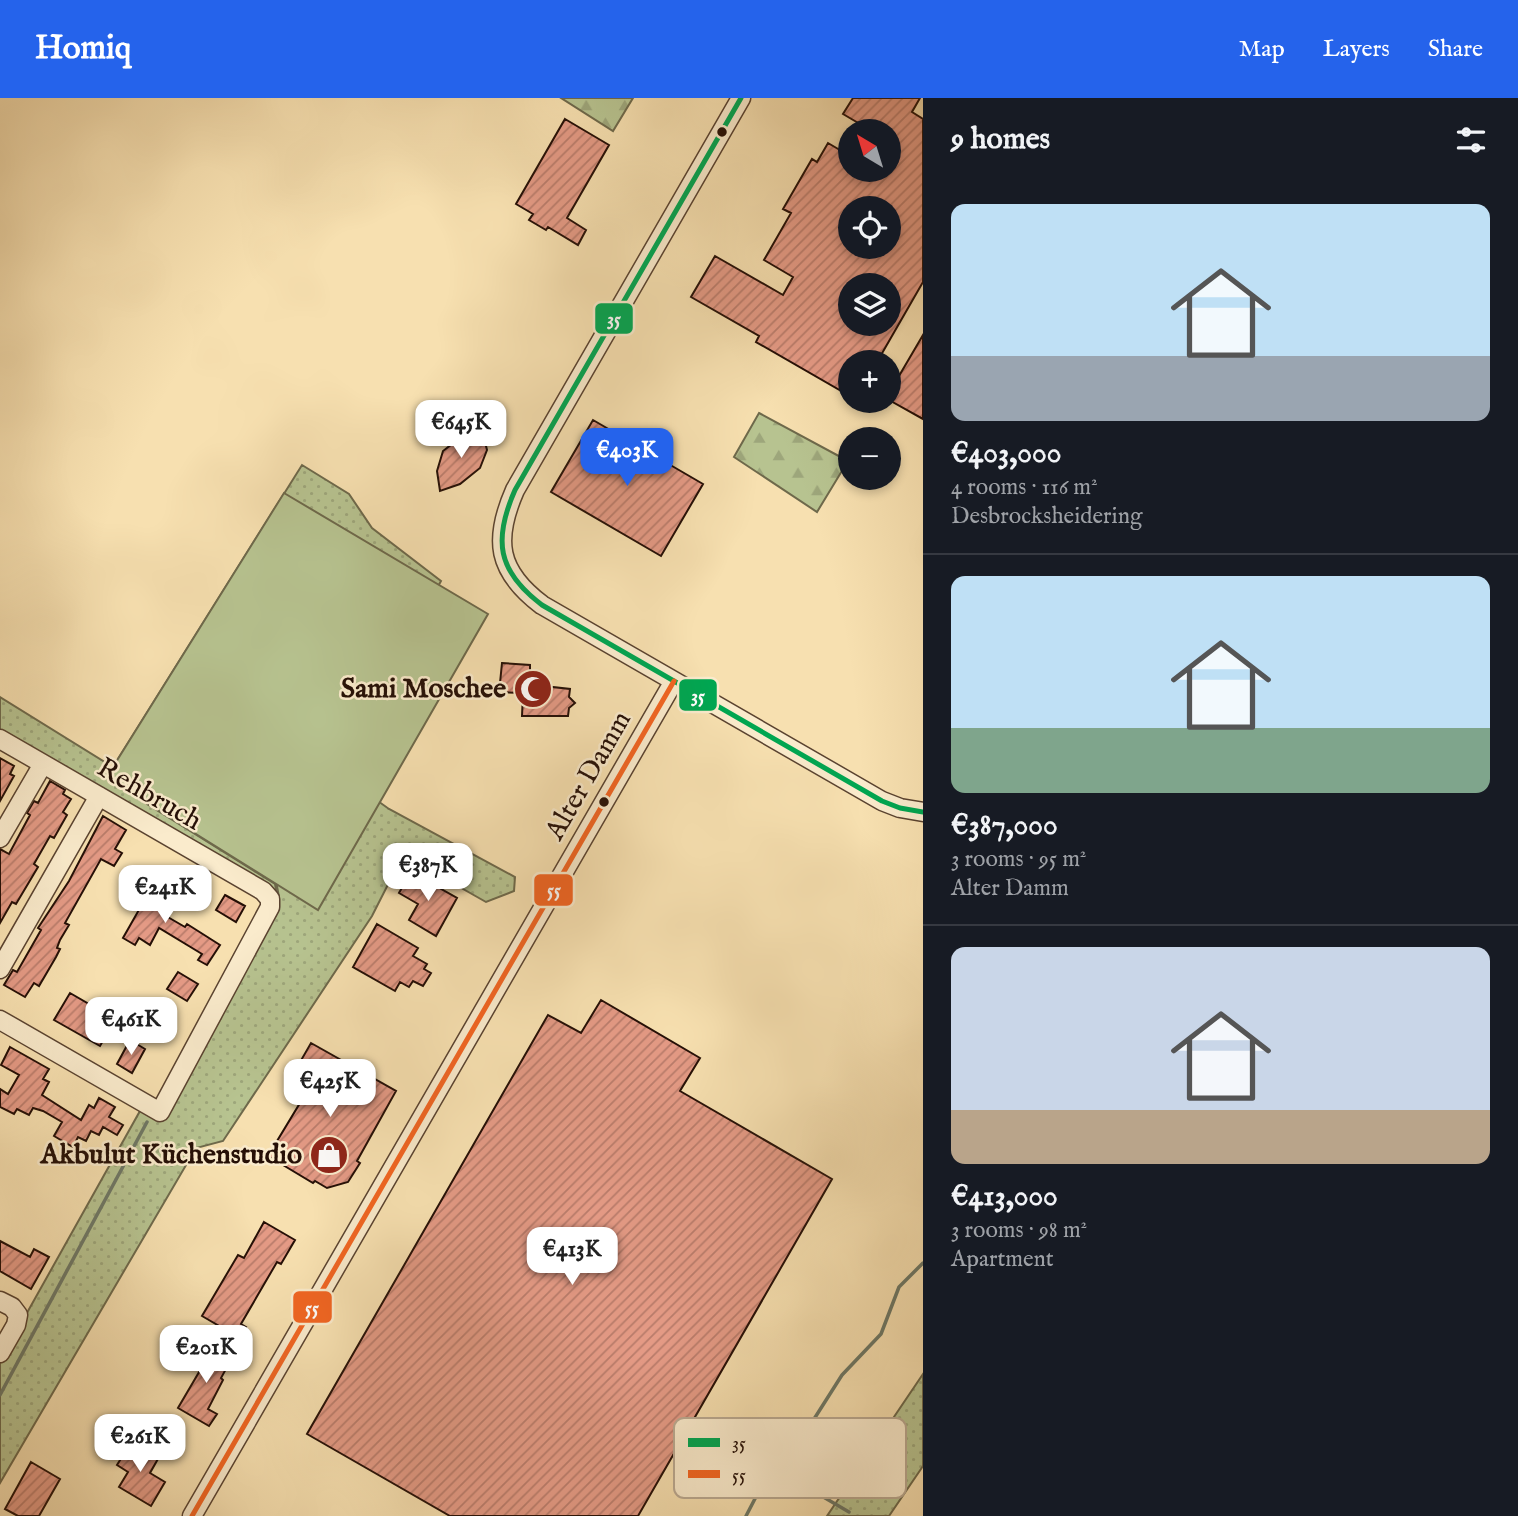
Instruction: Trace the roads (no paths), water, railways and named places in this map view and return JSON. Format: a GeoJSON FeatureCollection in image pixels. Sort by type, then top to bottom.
{"type":"FeatureCollection","features":[{"type":"Feature","properties":{"kind":"street"},"geometry":{"type":"LineString","coordinates":[[741,98],[521,480],[505,512],[501,532],[502,555],[517,582],[542,605],[882,801],[923,812]]}},
{"type":"Feature","properties":{"kind":"street","name":"Alter Damm"},"geometry":{"type":"LineString","coordinates":[[192,1516],[674,681]]}},
{"type":"Feature","properties":{"kind":"street","name":"Rehbruch"},"geometry":{"type":"LineString","coordinates":[[0,739],[263,891],[270,899],[270,907],[160,1112],[0,1020]]}},
{"type":"Feature","properties":{"kind":"street"},"geometry":{"type":"LineString","coordinates":[[0,838],[43,764]]}},
{"type":"Feature","properties":{"kind":"street"},"geometry":{"type":"LineString","coordinates":[[0,969],[99,796]]}},
{"type":"Feature","properties":{"kind":"street"},"geometry":{"type":"LineString","coordinates":[[0,1301],[12,1307],[18,1315],[16,1325],[0,1353]]}},
{"type":"Feature","properties":{"kind":"waterway"},"geometry":{"type":"LineString","coordinates":[[0,1395],[147,1122]]}},
{"type":"Feature","properties":{"kind":"waterway"},"geometry":{"type":"LineString","coordinates":[[815,1418],[842,1375],[881,1334],[899,1287],[923,1263]]}},
{"type":"Feature","properties":{"kind":"waterway"},"geometry":{"type":"LineString","coordinates":[[746,1516],[755,1498]]}},
{"type":"Feature","properties":{"kind":"waterway"},"geometry":{"type":"LineString","coordinates":[[825,1498],[849,1512]]}},
{"type":"Feature","properties":{"kind":"place","name":"Sami Moschee"},"geometry":{"type":"Point","coordinates":[533,689]}},
{"type":"Feature","properties":{"kind":"place","name":"Akbulut Küchenstudio"},"geometry":{"type":"Point","coordinates":[329,1155]}}]}
